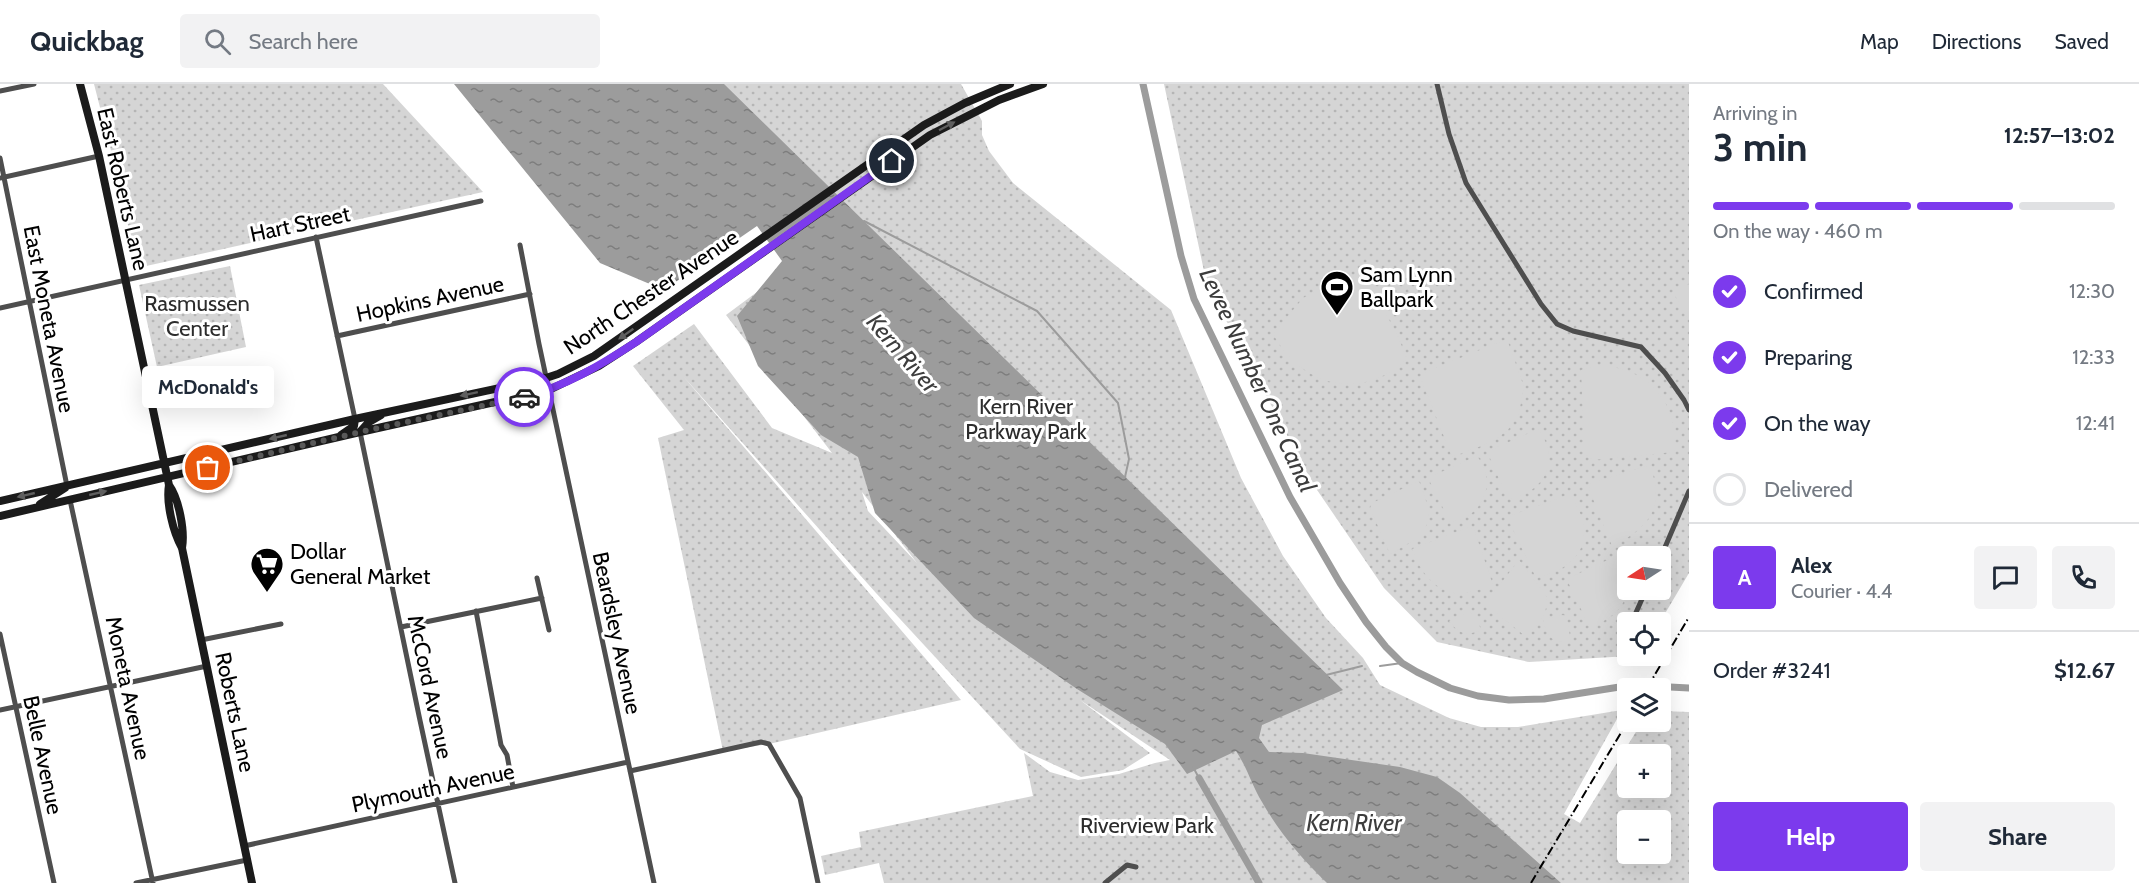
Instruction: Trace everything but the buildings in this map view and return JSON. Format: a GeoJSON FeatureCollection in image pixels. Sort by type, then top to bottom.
{"type":"FeatureCollection","features":[{"type":"Feature","properties":{"kind":"main road","name":"East Roberts Lane"},"geometry":{"type":"LineString","coordinates":[[80,84],[99,156],[169,481]]}},
{"type":"Feature","properties":{"kind":"main road","name":"North Chester Avenue"},"geometry":{"type":"LineString","coordinates":[[0,501],[558,374],[594,356],[924,125],[1010,84]]}},
{"type":"Feature","properties":{"kind":"main road","name":"North Chester Avenue"},"geometry":{"type":"LineString","coordinates":[[0,516],[169,481],[337,437],[549,390],[599,366],[760,255],[903,152],[949,124],[999,100],[1043,84]]}},
{"type":"Feature","properties":{"kind":"main road"},"geometry":{"type":"LineString","coordinates":[[360,432],[369,422],[387,412]]}},
{"type":"Feature","properties":{"kind":"main road"},"geometry":{"type":"LineString","coordinates":[[337,437],[354,426],[354,419]]}},
{"type":"Feature","properties":{"kind":"main road","name":"Roberts Lane"},"geometry":{"type":"LineString","coordinates":[[169,481],[168,494],[177,539],[182,548],[252,883]]}},
{"type":"Feature","properties":{"kind":"main road"},"geometry":{"type":"LineString","coordinates":[[34,508],[67,486]]}},
{"type":"Feature","properties":{"kind":"street"},"geometry":{"type":"LineString","coordinates":[[0,92],[34,84]]}},
{"type":"Feature","properties":{"kind":"street"},"geometry":{"type":"LineString","coordinates":[[1437,84],[1449,134],[1466,183],[1541,304],[1557,324],[1573,331],[1641,347],[1665,373],[1689,410]]}},
{"type":"Feature","properties":{"kind":"street"},"geometry":{"type":"LineString","coordinates":[[2,177],[99,156]]}},
{"type":"Feature","properties":{"kind":"street","name":"East Moneta Avenue"},"geometry":{"type":"LineString","coordinates":[[0,159],[67,486]]}},
{"type":"Feature","properties":{"kind":"street","name":"Hart Street"},"geometry":{"type":"LineString","coordinates":[[0,308],[481,201]]}},
{"type":"Feature","properties":{"kind":"street"},"geometry":{"type":"LineString","coordinates":[[316,237],[354,419]]}},
{"type":"Feature","properties":{"kind":"street","name":"Beardsley Avenue"},"geometry":{"type":"LineString","coordinates":[[520,245],[546,378],[654,883]]}},
{"type":"Feature","properties":{"kind":"street","name":"Hopkins Avenue"},"geometry":{"type":"LineString","coordinates":[[337,336],[530,294]]}},
{"type":"Feature","properties":{"kind":"street","name":"McCord Avenue"},"geometry":{"type":"LineString","coordinates":[[360,432],[423,740],[439,803],[455,883]]}},
{"type":"Feature","properties":{"kind":"street"},"geometry":{"type":"LineString","coordinates":[[1666,546],[1689,491]]}},
{"type":"Feature","properties":{"kind":"street","name":"Moneta Avenue"},"geometry":{"type":"LineString","coordinates":[[70,500],[153,881]]}},
{"type":"Feature","properties":{"kind":"street"},"geometry":{"type":"LineString","coordinates":[[537,579],[549,630]]}},
{"type":"Feature","properties":{"kind":"street"},"geometry":{"type":"LineString","coordinates":[[401,627],[542,598]]}},
{"type":"Feature","properties":{"kind":"street"},"geometry":{"type":"LineString","coordinates":[[476,611],[501,745],[507,755],[513,787]]}},
{"type":"Feature","properties":{"kind":"street"},"geometry":{"type":"LineString","coordinates":[[201,640],[281,624]]}},
{"type":"Feature","properties":{"kind":"street","name":"Belle Avenue"},"geometry":{"type":"LineString","coordinates":[[0,634],[54,883]]}},
{"type":"Feature","properties":{"kind":"street"},"geometry":{"type":"LineString","coordinates":[[0,710],[207,666]]}},
{"type":"Feature","properties":{"kind":"street"},"geometry":{"type":"LineString","coordinates":[[630,771],[761,742],[769,744],[800,798],[818,883]]}},
{"type":"Feature","properties":{"kind":"street","name":"Plymouth Avenue"},"geometry":{"type":"LineString","coordinates":[[244,846],[628,762]]}},
{"type":"Feature","properties":{"kind":"street"},"geometry":{"type":"LineString","coordinates":[[136,883],[247,860]]}},
{"type":"Feature","properties":{"kind":"street"},"geometry":{"type":"LineString","coordinates":[[1105,883],[1127,865],[1136,867]]}},
{"type":"Feature","properties":{"kind":"green space"},"geometry":{"type":"Polygon","coordinates":[[[94,84],[383,84],[483,192],[137,268],[118,178],[94,84]]]}},
{"type":"Feature","properties":{"kind":"green space","name":"Kern River Parkway Park"},"geometry":{"type":"Polygon","coordinates":[[[463,84],[961,84],[982,121],[982,135],[989,151],[1013,183],[1171,310],[1241,478],[1283,556],[1326,618],[1363,658],[1380,685],[1449,718],[1481,727],[1518,727],[1617,711],[1617,719],[1564,814],[1580,823],[1617,763],[1617,798],[1671,798],[1671,744],[1628,744],[1636,732],[1671,732],[1671,711],[1689,712],[1689,883],[884,883],[879,863],[825,875],[821,856],[861,847],[859,832],[1033,796],[1024,753],[1050,772],[1078,780],[1119,774],[1170,760],[1080,700],[1150,753],[1123,770],[1081,777],[1020,749],[876,593],[683,376],[961,700],[769,744],[723,751],[658,438],[684,430],[633,366],[694,324],[772,428],[832,453],[726,315],[793,265],[755,215],[463,84]],[[862,492],[868,511],[917,563],[862,492]]]}},
{"type":"Feature","properties":{"kind":"green space"},"geometry":{"type":"Polygon","coordinates":[[[1164,84],[1689,84],[1689,573],[1666,612],[1617,612],[1617,657],[1529,662],[1437,642],[1384,588],[1313,484],[1219,307],[1204,271],[1164,84]]]}},
{"type":"Feature","properties":{"kind":"green space","name":"Rasmussen Center"},"geometry":{"type":"Polygon","coordinates":[[[230,266],[246,347],[157,367],[139,285],[230,266]]]}},
{"type":"Feature","properties":{"kind":"green space","name":"Sam Lynn Ballpark"},"geometry":{"type":"Polygon","coordinates":[[[1345,275],[1367,280],[1397,334],[1407,359],[1371,381],[1352,384],[1334,383],[1316,377],[1285,352],[1273,334],[1303,298],[1345,275]]]}},
{"type":"Feature","properties":{"kind":"green space"},"geometry":{"type":"Polygon","coordinates":[[[1689,284],[1689,320],[1674,294],[1689,284]]]}},
{"type":"Feature","properties":{"kind":"green space"},"geometry":{"type":"Polygon","coordinates":[[[1507,339],[1524,387],[1519,413],[1508,430],[1492,442],[1452,457],[1421,379],[1423,373],[1507,339]]]}},
{"type":"Feature","properties":{"kind":"green space"},"geometry":{"type":"Polygon","coordinates":[[[1596,366],[1614,367],[1630,372],[1644,379],[1656,390],[1672,418],[1675,434],[1674,452],[1593,460],[1585,454],[1581,370],[1596,366]]]}},
{"type":"Feature","properties":{"kind":"green space"},"geometry":{"type":"Polygon","coordinates":[[[1538,429],[1548,452],[1549,463],[1546,474],[1531,490],[1521,496],[1508,499],[1489,456],[1491,450],[1538,429]]]}},
{"type":"Feature","properties":{"kind":"green space"},"geometry":{"type":"Polygon","coordinates":[[[1477,456],[1486,477],[1484,497],[1471,514],[1450,522],[1430,482],[1432,476],[1477,456]]]}},
{"type":"Feature","properties":{"kind":"green space"},"geometry":{"type":"Polygon","coordinates":[[[1650,465],[1656,493],[1651,514],[1636,532],[1612,546],[1589,489],[1591,483],[1650,465]]]}},
{"type":"Feature","properties":{"kind":"green space"},"geometry":{"type":"Polygon","coordinates":[[[1419,481],[1428,508],[1426,526],[1414,540],[1390,554],[1370,508],[1372,503],[1419,481]]]}},
{"type":"Feature","properties":{"kind":"green space"},"geometry":{"type":"Polygon","coordinates":[[[1568,495],[1576,504],[1581,515],[1584,535],[1582,545],[1578,553],[1565,566],[1536,578],[1509,521],[1512,515],[1568,495]]]}},
{"type":"Feature","properties":{"kind":"green space"},"geometry":{"type":"Polygon","coordinates":[[[1469,527],[1474,529],[1493,585],[1466,593],[1447,591],[1425,574],[1412,549],[1469,527]]]}},
{"type":"Feature","properties":{"kind":"green space"},"geometry":{"type":"Polygon","coordinates":[[[1616,556],[1617,600],[1624,600],[1613,615],[1590,628],[1568,582],[1569,578],[1616,556]]]}},
{"type":"Feature","properties":{"kind":"green space"},"geometry":{"type":"Polygon","coordinates":[[[1519,560],[1547,597],[1542,620],[1525,636],[1489,607],[1487,601],[1519,560]]]}},
{"type":"Feature","properties":{"kind":"green space"},"geometry":{"type":"Polygon","coordinates":[[[1470,611],[1482,630],[1472,633],[1460,632],[1449,621],[1470,611]]]}},
{"type":"Feature","properties":{"kind":"green space"},"geometry":{"type":"Polygon","coordinates":[[[1566,616],[1571,641],[1565,642],[1551,638],[1543,619],[1566,616]]]}},
{"type":"Feature","properties":{"kind":"water","name":"Kern River"},"geometry":{"type":"Polygon","coordinates":[[[454,84],[724,84],[1343,690],[1262,725],[1259,738],[1269,752],[1303,753],[1400,767],[1437,777],[1460,793],[1561,883],[1327,883],[1300,855],[1276,824],[1258,796],[1236,751],[1187,774],[1165,744],[1077,689],[974,618],[875,513],[858,457],[821,435],[758,366],[737,316],[782,261],[757,226],[664,290],[600,263],[454,84]]]}},
{"type":"Feature","properties":{"kind":"waterway","name":"Levee Number One Canal"},"geometry":{"type":"LineString","coordinates":[[1143,84],[1181,256],[1194,299],[1290,497],[1340,583],[1386,647],[1402,663],[1417,672],[1450,688],[1478,696],[1509,700],[1544,699],[1632,685],[1689,688]]}},
{"type":"Feature","properties":{"kind":"waterway"},"geometry":{"type":"LineString","coordinates":[[864,221],[1037,311],[1118,403],[1129,459],[1125,477]]}},
{"type":"Feature","properties":{"kind":"waterway"},"geometry":{"type":"LineString","coordinates":[[1380,666],[1402,663]]}},
{"type":"Feature","properties":{"kind":"waterway"},"geometry":{"type":"LineString","coordinates":[[1326,675],[1362,666]]}},
{"type":"Feature","properties":{"kind":"waterway"},"geometry":{"type":"LineString","coordinates":[[1193,767],[1199,778]]}},
{"type":"Feature","properties":{"kind":"waterway"},"geometry":{"type":"LineString","coordinates":[[1199,778],[1259,883]]}},
{"type":"Feature","properties":{"kind":"railway"},"geometry":{"type":"LineString","coordinates":[[1653,678],[1689,617]]}},
{"type":"Feature","properties":{"kind":"railway"},"geometry":{"type":"LineString","coordinates":[[1531,883],[1621,732]]}},
{"type":"Feature","properties":{"kind":"way so far"},"geometry":{"type":"LineString","coordinates":[[208,468],[360,432],[524,397]]}},
{"type":"Feature","properties":{"kind":"place","name":"Sam Lynn Ballpark"},"geometry":{"type":"Point","coordinates":[1337,316]}},
{"type":"Feature","properties":{"kind":"place","name":"McDonald's"},"geometry":{"type":"Point","coordinates":[208,468]}},
{"type":"Feature","properties":{"kind":"place","name":"Dollar General Market"},"geometry":{"type":"Point","coordinates":[267,593]}},
{"type":"Feature","properties":{"kind":"route"},"geometry":{"type":"LineString","coordinates":[[524,397],[549,390],[599,366],[892,161]]}},
{"type":"Feature","properties":{"kind":"park label","name":"Riverview Park"},"geometry":{"type":"Point","coordinates":[1147,825]}}]}
